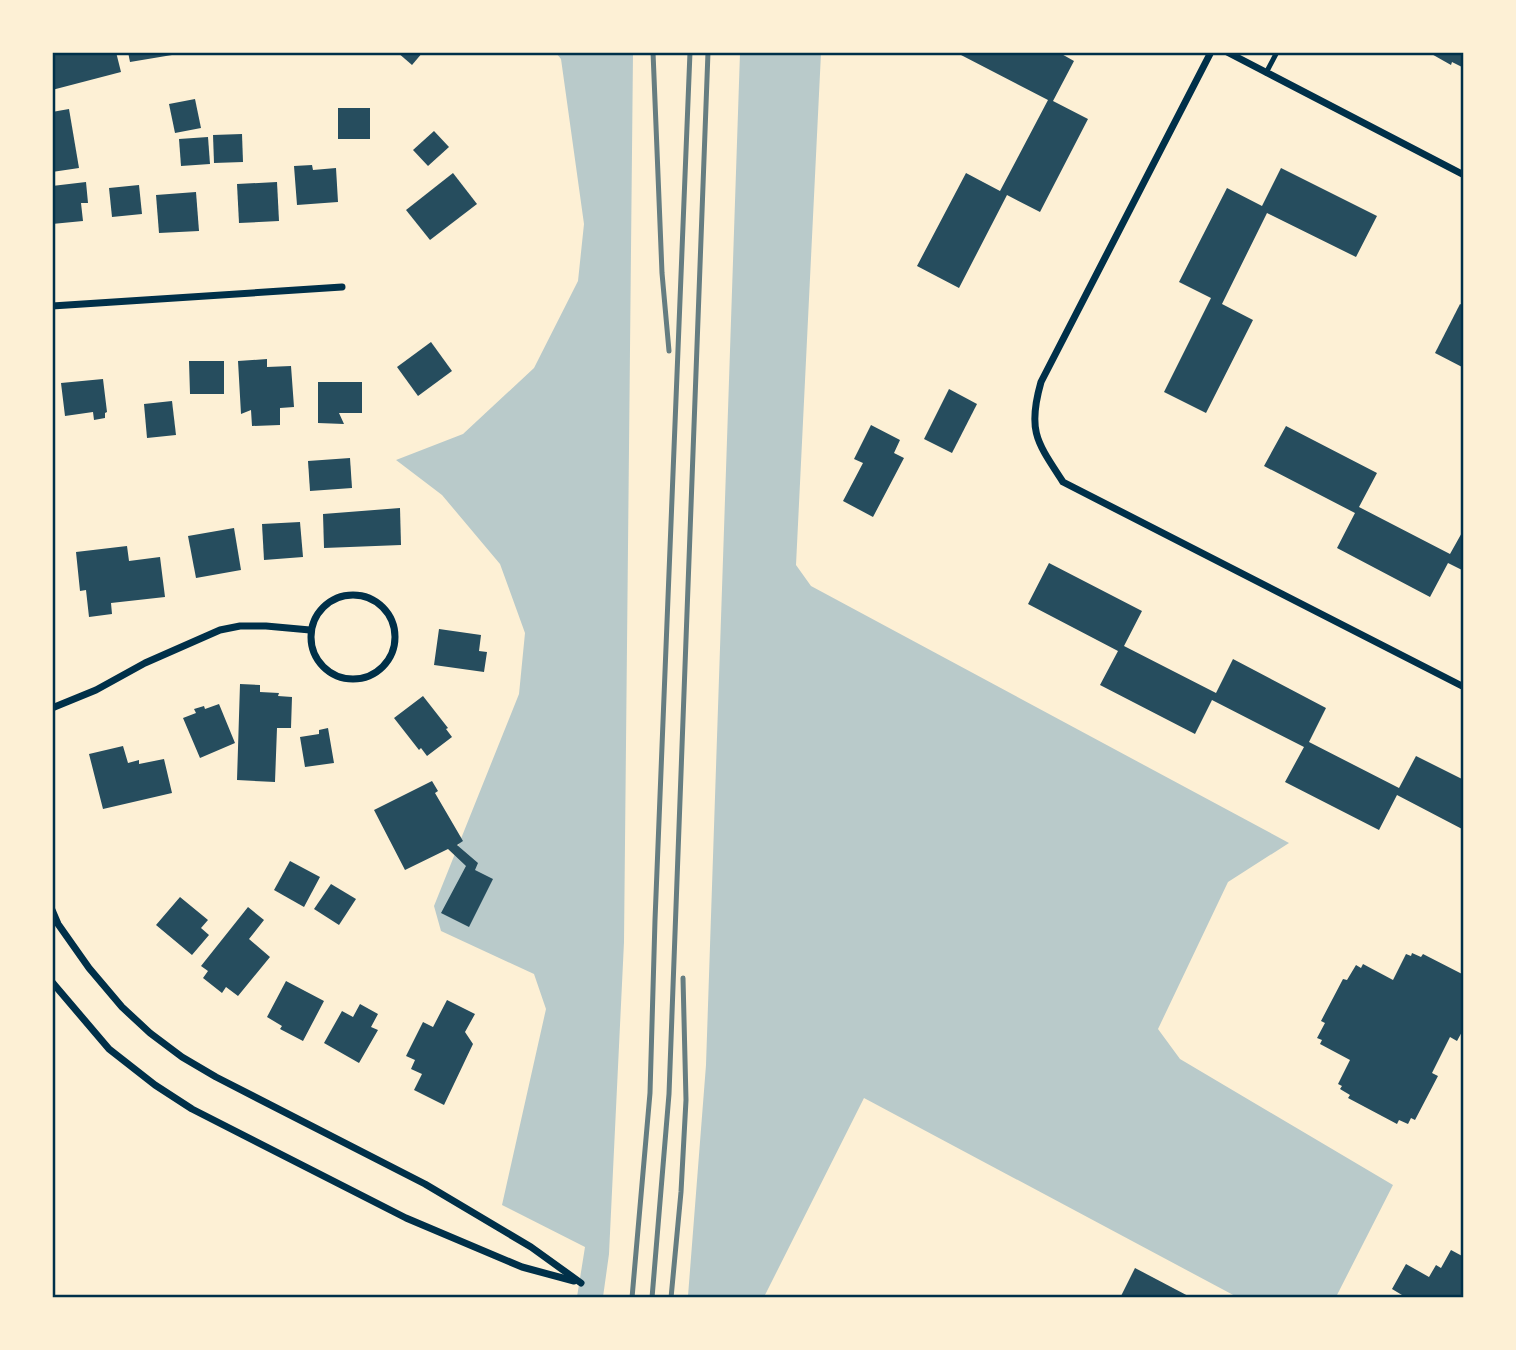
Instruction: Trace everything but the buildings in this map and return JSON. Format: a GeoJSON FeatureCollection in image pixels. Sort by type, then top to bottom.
{"type":"FeatureCollection","features":[{"type":"Feature","properties":{"kind":"street"},"geometry":{"type":"LineString","coordinates":[[1211,52],[1041,382],[1033,409],[1038,444],[1063,482],[1464,687]]}},
{"type":"Feature","properties":{"kind":"street"},"geometry":{"type":"LineString","coordinates":[[1227,52],[1464,175]]}},
{"type":"Feature","properties":{"kind":"street"},"geometry":{"type":"LineString","coordinates":[[52,306],[342,287]]}},
{"type":"Feature","properties":{"kind":"street"},"geometry":{"type":"LineString","coordinates":[[360,595],[375,601],[387,612],[394,628],[395,644],[389,660],[378,672],[363,679],[346,680],[330,674],[317,662],[311,646],[310,629],[316,614],[328,602],[343,596],[360,595]]}},
{"type":"Feature","properties":{"kind":"street"},"geometry":{"type":"LineString","coordinates":[[52,708],[96,690],[145,663],[220,630],[266,625],[310,629]]}},
{"type":"Feature","properties":{"kind":"street"},"geometry":{"type":"LineString","coordinates":[[52,910],[55,925],[122,1007],[182,1057],[425,1184],[531,1247],[581,1283],[522,1267],[406,1218],[192,1109],[155,1085],[109,1049],[52,982]]}},
{"type":"Feature","properties":{"kind":"lane"},"geometry":{"type":"LineString","coordinates":[[1266,73],[1277,52]]}},
{"type":"Feature","properties":{"kind":"shaded area"},"geometry":{"type":"Polygon","coordinates":[[[556,53],[633,53],[624,942],[609,1254],[603,1297],[577,1297],[585,1247],[502,1205],[546,1009],[534,974],[441,931],[434,906],[519,694],[525,633],[500,564],[442,495],[396,460],[463,434],[534,368],[578,281],[584,224],[561,59],[556,53]]]}},
{"type":"Feature","properties":{"kind":"shaded area"},"geometry":{"type":"Polygon","coordinates":[[[740,53],[821,53],[796,565],[811,586],[1289,843],[1228,882],[1158,1029],[1180,1059],[1393,1185],[1336,1297],[1237,1297],[864,1098],[764,1297],[688,1296],[706,1065],[740,53]]]}},
{"type":"Feature","properties":{"kind":"railway"},"geometry":{"type":"LineString","coordinates":[[653,52],[662,273],[669,351]]}},
{"type":"Feature","properties":{"kind":"railway"},"geometry":{"type":"LineString","coordinates":[[632,1298],[650,1093],[690,52]]}},
{"type":"Feature","properties":{"kind":"railway"},"geometry":{"type":"LineString","coordinates":[[652,1298],[669,1094],[708,52]]}},
{"type":"Feature","properties":{"kind":"railway"},"geometry":{"type":"LineString","coordinates":[[671,1298],[686,1100],[683,978]]}}]}
